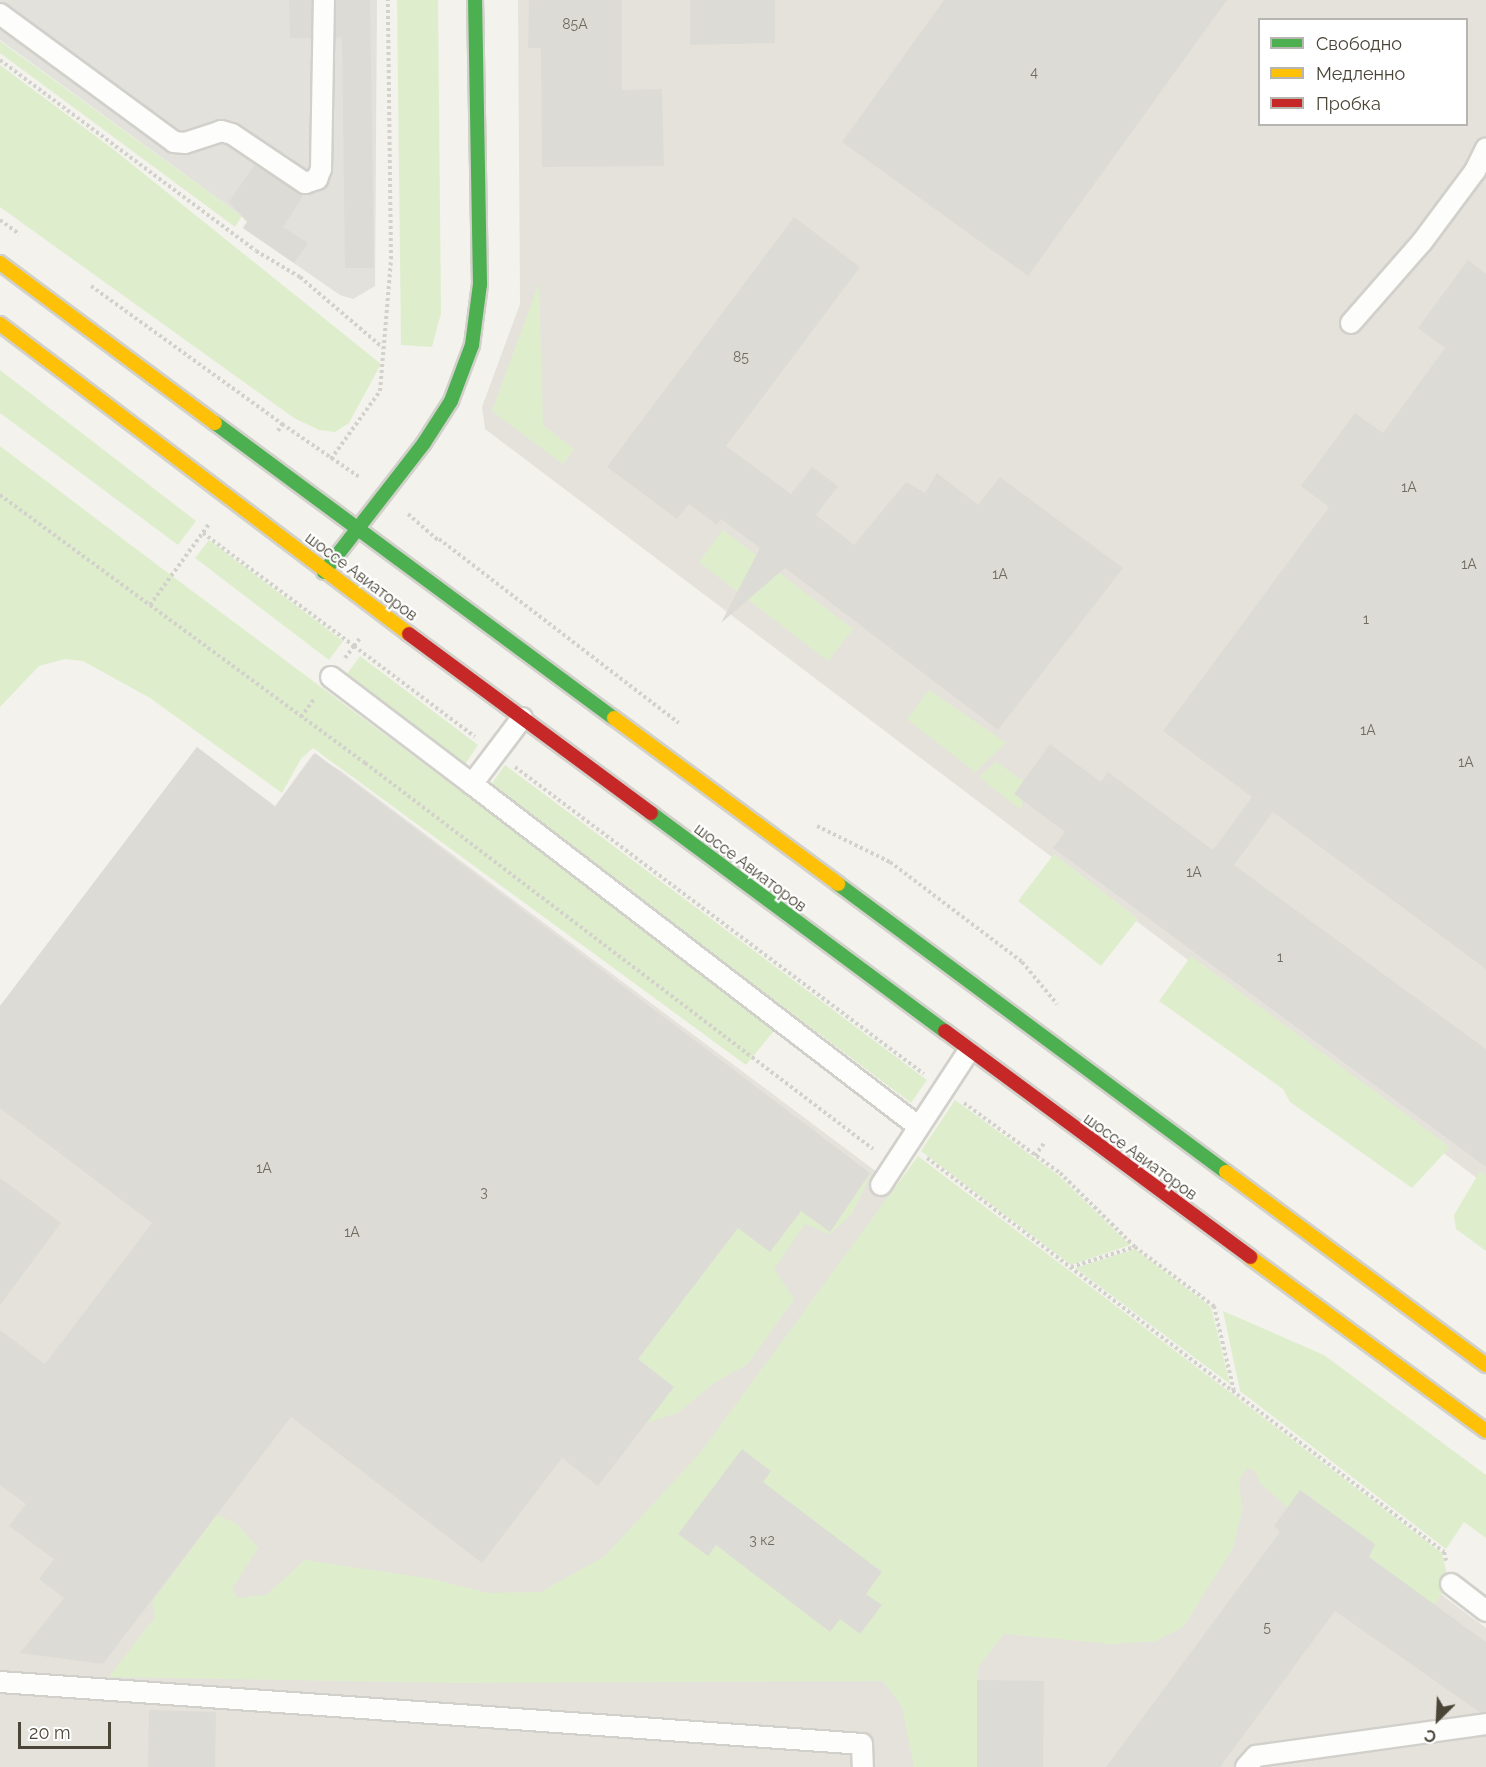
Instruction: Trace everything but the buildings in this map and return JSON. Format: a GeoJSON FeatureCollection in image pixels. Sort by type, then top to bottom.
{"type":"FeatureCollection","features":[{"type":"Feature","properties":{"kind":"main road"},"geometry":{"type":"LineString","coordinates":[[324,572],[360,529],[451,401],[472,345],[480,284],[475,0]]}},
{"type":"Feature","properties":{"kind":"main road"},"geometry":{"type":"LineString","coordinates":[[0,263],[1486,1365]]}},
{"type":"Feature","properties":{"kind":"main road","name":"шоссе Авиаторов"},"geometry":{"type":"LineString","coordinates":[[0,324],[324,572],[968,1052],[1486,1431]]}},
{"type":"Feature","properties":{"kind":"lane"},"geometry":{"type":"LineString","coordinates":[[0,14],[174,142],[185,142],[221,131],[232,134],[305,183],[317,179],[321,169],[324,0]]}},
{"type":"Feature","properties":{"kind":"lane"},"geometry":{"type":"LineString","coordinates":[[1351,323],[1422,242],[1475,171],[1486,148]]}},
{"type":"Feature","properties":{"kind":"lane"},"geometry":{"type":"LineString","coordinates":[[331,677],[919,1126]]}},
{"type":"Feature","properties":{"kind":"lane"},"geometry":{"type":"LineString","coordinates":[[472,784],[522,718]]}},
{"type":"Feature","properties":{"kind":"lane"},"geometry":{"type":"LineString","coordinates":[[881,1185],[968,1052]]}},
{"type":"Feature","properties":{"kind":"lane"},"geometry":{"type":"LineString","coordinates":[[1451,1584],[1486,1611]]}},
{"type":"Feature","properties":{"kind":"lane"},"geometry":{"type":"LineString","coordinates":[[0,1682],[862,1744],[863,1767]]}},
{"type":"Feature","properties":{"kind":"lane"},"geometry":{"type":"LineString","coordinates":[[1246,1767],[1256,1756],[1486,1724]]}},
{"type":"Feature","properties":{"kind":"path"},"geometry":{"type":"LineString","coordinates":[[331,459],[380,391],[391,259],[388,0]]}},
{"type":"Feature","properties":{"kind":"path"},"geometry":{"type":"LineString","coordinates":[[0,60],[256,252],[300,277],[383,348]]}},
{"type":"Feature","properties":{"kind":"path"},"geometry":{"type":"LineString","coordinates":[[0,220],[28,241]]}},
{"type":"Feature","properties":{"kind":"path"},"geometry":{"type":"LineString","coordinates":[[85,282],[282,424]]}},
{"type":"Feature","properties":{"kind":"path"},"geometry":{"type":"LineString","coordinates":[[0,495],[365,763],[881,1155]]}},
{"type":"Feature","properties":{"kind":"path"},"geometry":{"type":"LineString","coordinates":[[439,539],[684,727]]}},
{"type":"Feature","properties":{"kind":"path"},"geometry":{"type":"LineString","coordinates":[[354,646],[1060,1173],[1135,1247],[1214,1306],[1234,1391]]}},
{"type":"Feature","properties":{"kind":"path"},"geometry":{"type":"LineString","coordinates":[[807,821],[890,862],[1022,962],[1063,1011]]}},
{"type":"Feature","properties":{"kind":"path"},"geometry":{"type":"LineString","coordinates":[[908,1144],[1444,1552],[1451,1584]]}},
{"type":"Feature","properties":{"kind":"path"},"geometry":{"type":"LineString","coordinates":[[1071,1267],[1135,1247]]}},
{"type":"Feature","properties":{"kind":"shaded area"},"geometry":{"type":"Polygon","coordinates":[[[0,0],[377,0],[375,286],[353,299],[340,295],[243,228],[250,217],[242,216],[0,40],[0,0]]]}},
{"type":"Feature","properties":{"kind":"shaded area"},"geometry":{"type":"Polygon","coordinates":[[[518,0],[1486,0],[1486,1185],[485,429],[482,407],[520,304],[518,0]]]}},
{"type":"Feature","properties":{"kind":"shaded area"},"geometry":{"type":"Polygon","coordinates":[[[197,747],[275,806],[313,754],[341,771],[1486,1628],[1486,1767],[0,1767],[0,1006],[197,747]]]}},
{"type":"Feature","properties":{"kind":"green space"},"geometry":{"type":"Polygon","coordinates":[[[397,0],[438,0],[441,313],[432,347],[401,345],[397,0]]]}},
{"type":"Feature","properties":{"kind":"green space"},"geometry":{"type":"Polygon","coordinates":[[[0,41],[242,216],[235,227],[0,53],[0,41]]]}},
{"type":"Feature","properties":{"kind":"green space"},"geometry":{"type":"Polygon","coordinates":[[[0,65],[113,149],[381,364],[349,423],[335,432],[319,430],[294,418],[0,207],[0,65]]]}},
{"type":"Feature","properties":{"kind":"green space"},"geometry":{"type":"Polygon","coordinates":[[[539,283],[543,425],[574,449],[563,464],[492,411],[539,283]]]}},
{"type":"Feature","properties":{"kind":"green space"},"geometry":{"type":"Polygon","coordinates":[[[0,370],[196,521],[178,545],[0,413],[0,370]]]}},
{"type":"Feature","properties":{"kind":"green space"},"geometry":{"type":"Polygon","coordinates":[[[0,446],[777,1027],[746,1065],[313,748],[301,759],[282,793],[150,698],[83,661],[65,659],[39,666],[0,707],[0,446]]]}},
{"type":"Feature","properties":{"kind":"green space"},"geometry":{"type":"Polygon","coordinates":[[[723,530],[853,629],[828,661],[699,562],[723,530]]]}},
{"type":"Feature","properties":{"kind":"green space"},"geometry":{"type":"Polygon","coordinates":[[[209,540],[343,641],[329,660],[195,558],[209,540]]]}},
{"type":"Feature","properties":{"kind":"green space"},"geometry":{"type":"Polygon","coordinates":[[[360,656],[478,745],[464,766],[346,675],[360,656]]]}},
{"type":"Feature","properties":{"kind":"green space"},"geometry":{"type":"Polygon","coordinates":[[[929,690],[1006,743],[975,772],[907,719],[929,690]]]}},
{"type":"Feature","properties":{"kind":"green space"},"geometry":{"type":"Polygon","coordinates":[[[996,762],[1026,783],[1021,810],[979,777],[996,762]]]}},
{"type":"Feature","properties":{"kind":"green space"},"geometry":{"type":"Polygon","coordinates":[[[505,765],[927,1080],[911,1103],[490,786],[505,765]]]}},
{"type":"Feature","properties":{"kind":"green space"},"geometry":{"type":"Polygon","coordinates":[[[1054,854],[1138,919],[1101,966],[1018,901],[1054,854]]]}},
{"type":"Feature","properties":{"kind":"green space"},"geometry":{"type":"Polygon","coordinates":[[[1191,956],[1450,1147],[1412,1188],[1290,1102],[1283,1089],[1159,1001],[1191,956]]]}},
{"type":"Feature","properties":{"kind":"green space"},"geometry":{"type":"Polygon","coordinates":[[[955,1100],[1058,1175],[1130,1245],[1071,1265],[921,1151],[955,1100]]]}},
{"type":"Feature","properties":{"kind":"green space"},"geometry":{"type":"Polygon","coordinates":[[[918,1156],[1442,1553],[1449,1584],[1434,1605],[1369,1557],[1374,1544],[1300,1490],[1288,1508],[1259,1482],[1255,1471],[1248,1468],[1239,1479],[1242,1510],[1233,1548],[1183,1627],[1156,1641],[1112,1644],[1004,1634],[978,1667],[977,1767],[914,1767],[902,1707],[883,1681],[457,1683],[109,1677],[155,1617],[152,1602],[217,1515],[237,1524],[258,1548],[232,1589],[238,1598],[266,1595],[305,1560],[432,1579],[488,1593],[541,1592],[605,1556],[701,1452],[918,1156]]]}},
{"type":"Feature","properties":{"kind":"green space"},"geometry":{"type":"Polygon","coordinates":[[[872,1171],[852,1214],[830,1234],[805,1224],[774,1269],[794,1299],[748,1364],[714,1383],[678,1413],[646,1423],[674,1387],[638,1359],[738,1228],[770,1252],[801,1211],[830,1232],[872,1171]]]}},
{"type":"Feature","properties":{"kind":"green space"},"geometry":{"type":"Polygon","coordinates":[[[1480,1171],[1486,1176],[1486,1251],[1456,1229],[1454,1215],[1480,1171]]]}},
{"type":"Feature","properties":{"kind":"green space"},"geometry":{"type":"Polygon","coordinates":[[[1135,1249],[1211,1307],[1230,1384],[1075,1268],[1135,1249]]]}},
{"type":"Feature","properties":{"kind":"green space"},"geometry":{"type":"Polygon","coordinates":[[[1223,1311],[1324,1355],[1486,1475],[1486,1538],[1464,1522],[1446,1549],[1240,1391],[1223,1311]]]}},
{"type":"Feature","properties":{"kind":"traffic: fast"},"geometry":{"type":"LineString","coordinates":[[324,572],[424,443],[451,401],[472,345],[480,284],[475,0]]}},
{"type":"Feature","properties":{"kind":"traffic: fast"},"geometry":{"type":"LineString","coordinates":[[215,423],[614,718]]}},
{"type":"Feature","properties":{"kind":"traffic: fast"},"geometry":{"type":"LineString","coordinates":[[651,813],[945,1031]]}},
{"type":"Feature","properties":{"kind":"traffic: fast"},"geometry":{"type":"LineString","coordinates":[[838,884],[1226,1172]]}},
{"type":"Feature","properties":{"kind":"traffic: slow"},"geometry":{"type":"LineString","coordinates":[[0,263],[215,423]]}},
{"type":"Feature","properties":{"kind":"traffic: slow"},"geometry":{"type":"LineString","coordinates":[[0,324],[409,634]]}},
{"type":"Feature","properties":{"kind":"traffic: slow"},"geometry":{"type":"LineString","coordinates":[[614,718],[838,884]]}},
{"type":"Feature","properties":{"kind":"traffic: slow"},"geometry":{"type":"LineString","coordinates":[[1226,1172],[1486,1365]]}},
{"type":"Feature","properties":{"kind":"traffic: slow"},"geometry":{"type":"LineString","coordinates":[[1250,1257],[1486,1431]]}},
{"type":"Feature","properties":{"kind":"traffic: jam"},"geometry":{"type":"LineString","coordinates":[[409,634],[651,813]]}},
{"type":"Feature","properties":{"kind":"traffic: jam"},"geometry":{"type":"LineString","coordinates":[[945,1031],[1250,1257]]}}]}
